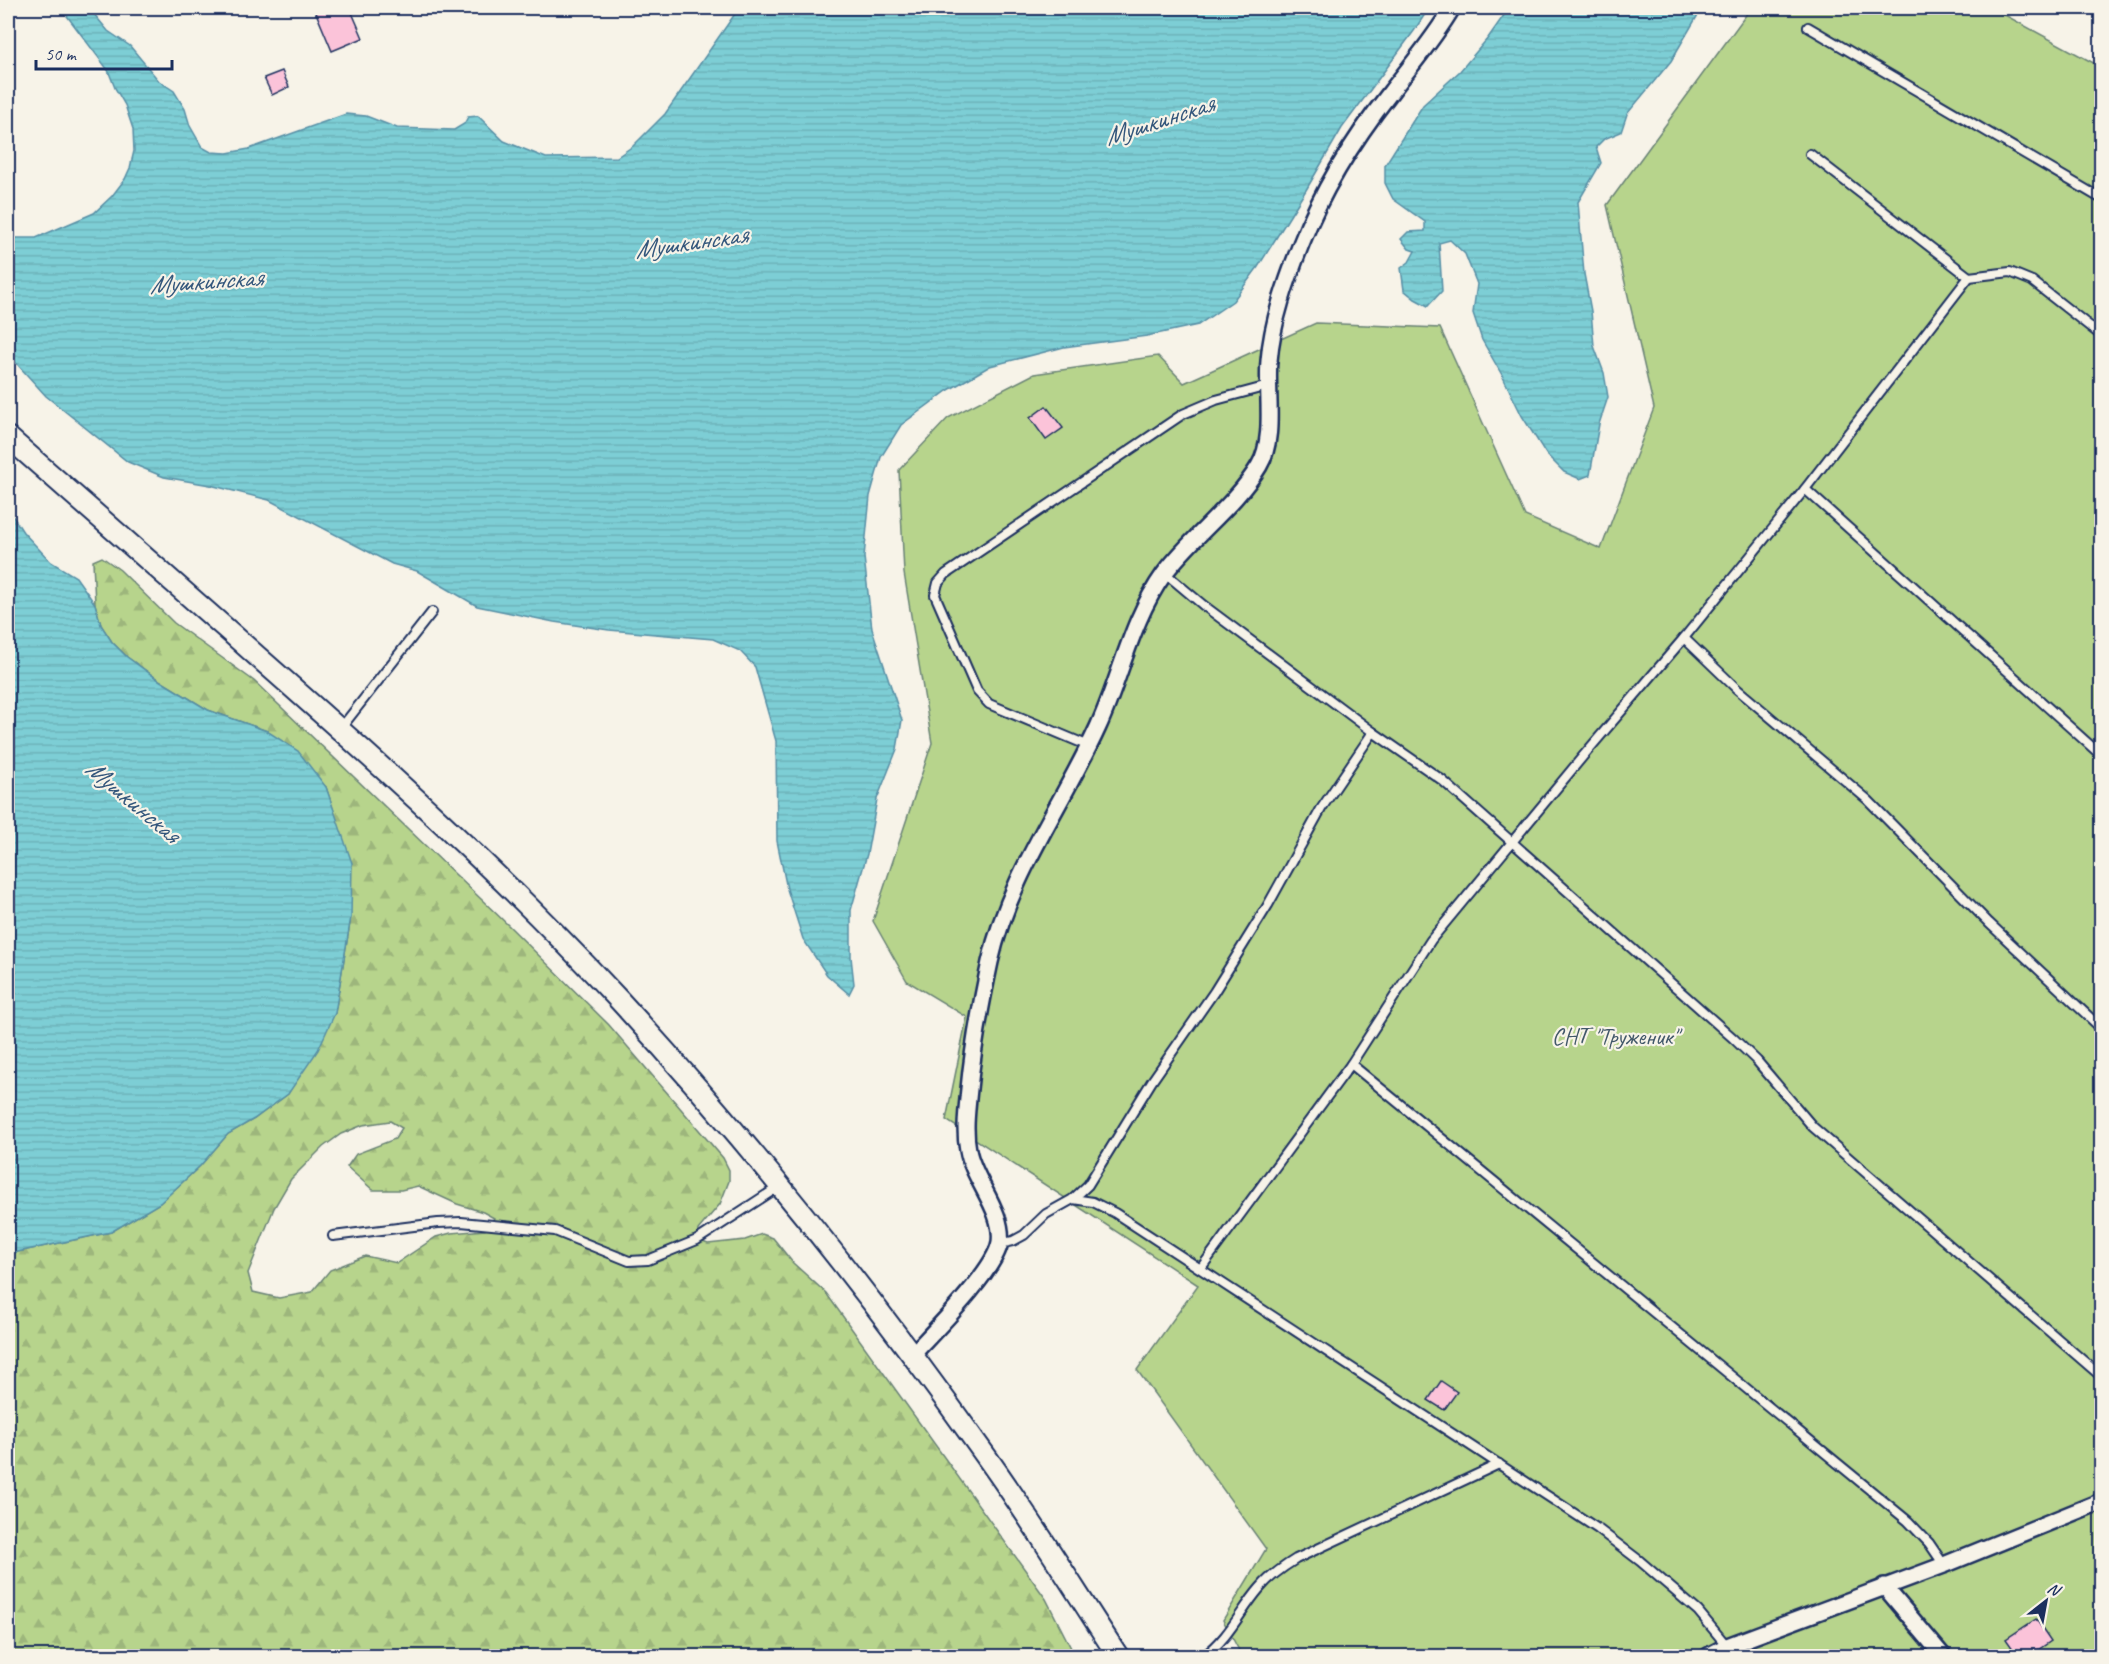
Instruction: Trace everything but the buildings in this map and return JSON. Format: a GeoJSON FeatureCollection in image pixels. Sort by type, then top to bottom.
{"type":"FeatureCollection","features":[{"type":"Feature","properties":{"kind":"street"},"geometry":{"type":"LineString","coordinates":[[912,1355],[973,1288],[993,1260],[1000,1244],[999,1225],[968,1152],[966,1126],[975,1038],[991,958],[1005,910],[1042,831],[1089,746],[1113,690],[1138,621],[1165,573],[1248,481],[1261,462],[1268,442],[1269,359],[1286,288],[1303,240],[1325,192],[1354,142],[1431,41],[1452,8]]}},
{"type":"Feature","properties":{"kind":"street"},"geometry":{"type":"LineString","coordinates":[[8,437],[340,729],[451,832],[608,989],[697,1086],[781,1185],[912,1355],[986,1456],[1118,1656]]}},
{"type":"Feature","properties":{"kind":"street"},"geometry":{"type":"LineString","coordinates":[[1708,1656],[1730,1651],[1884,1586],[1944,1565],[2102,1501]]}},
{"type":"Feature","properties":{"kind":"street"},"geometry":{"type":"LineString","coordinates":[[1884,1586],[1943,1656]]}},
{"type":"Feature","properties":{"kind":"lane"},"geometry":{"type":"LineString","coordinates":[[1808,27],[2102,199]]}},
{"type":"Feature","properties":{"kind":"lane"},"geometry":{"type":"LineString","coordinates":[[1810,154],[1969,277],[2010,273],[2032,281],[2102,336]]}},
{"type":"Feature","properties":{"kind":"lane"},"geometry":{"type":"LineString","coordinates":[[1201,1268],[1351,1064],[1431,940],[1684,638],[1805,489],[1969,277]]}},
{"type":"Feature","properties":{"kind":"lane"},"geometry":{"type":"LineString","coordinates":[[1089,746],[989,704],[977,691],[935,595],[938,583],[946,574],[1183,414],[1216,400],[1268,386]]}},
{"type":"Feature","properties":{"kind":"lane"},"geometry":{"type":"LineString","coordinates":[[1805,489],[2102,756]]}},
{"type":"Feature","properties":{"kind":"lane"},"geometry":{"type":"LineString","coordinates":[[1165,573],[1203,605],[1373,732],[1442,780],[1733,1038],[1757,1061],[1813,1127],[2102,1377]]}},
{"type":"Feature","properties":{"kind":"lane"},"geometry":{"type":"LineString","coordinates":[[340,729],[432,612]]}},
{"type":"Feature","properties":{"kind":"lane"},"geometry":{"type":"LineString","coordinates":[[1684,638],[1737,688],[1868,800],[1989,923],[2102,1029]]}},
{"type":"Feature","properties":{"kind":"lane"},"geometry":{"type":"LineString","coordinates":[[1000,1244],[1024,1235],[1046,1214],[1073,1199],[1088,1185],[1152,1081],[1214,992],[1268,905],[1321,809],[1373,732]]}},
{"type":"Feature","properties":{"kind":"lane"},"geometry":{"type":"LineString","coordinates":[[1351,1064],[1908,1521],[1929,1543],[1944,1565]]}},
{"type":"Feature","properties":{"kind":"lane"},"geometry":{"type":"LineString","coordinates":[[333,1236],[460,1222],[555,1231],[629,1261],[648,1260],[697,1240],[781,1185]]}},
{"type":"Feature","properties":{"kind":"lane"},"geometry":{"type":"LineString","coordinates":[[1073,1199],[1093,1202],[1115,1213],[1598,1529],[1640,1561],[1698,1611],[1730,1651]]}},
{"type":"Feature","properties":{"kind":"lane"},"geometry":{"type":"LineString","coordinates":[[1204,1656],[1214,1649],[1236,1624],[1259,1589],[1276,1572],[1296,1559],[1499,1464]]}},
{"type":"Feature","properties":{"kind":"green space","name":"СНТ \"Труженик\""},"geometry":{"type":"Polygon","coordinates":[[[1751,8],[1992,8],[2101,67],[2101,1656],[1242,1656],[1223,1620],[1266,1549],[1137,1370],[1198,1285],[946,1120],[967,1017],[907,981],[873,921],[932,743],[904,573],[899,470],[948,418],[1034,374],[1158,356],[1184,383],[1316,323],[1440,328],[1525,516],[1601,549],[1654,408],[1607,205],[1751,8]]]}},
{"type":"Feature","properties":{"kind":"green space"},"geometry":{"type":"Polygon","coordinates":[[[102,557],[120,570],[174,623],[254,681],[609,1025],[723,1158],[729,1170],[729,1181],[720,1204],[698,1230],[697,1240],[708,1244],[745,1240],[762,1234],[773,1238],[793,1263],[826,1293],[1046,1599],[1075,1656],[8,1656],[8,1254],[111,1232],[160,1203],[200,1166],[228,1134],[254,1119],[288,1094],[335,1013],[351,917],[337,821],[326,787],[267,731],[208,710],[127,657],[112,642],[101,625],[95,604],[93,561],[102,557]],[[390,1121],[363,1125],[341,1134],[323,1147],[291,1179],[274,1208],[248,1273],[253,1292],[279,1298],[312,1292],[330,1270],[365,1256],[397,1263],[436,1237],[451,1233],[485,1230],[494,1218],[483,1212],[457,1204],[418,1186],[401,1190],[373,1190],[347,1167],[356,1154],[395,1139],[402,1128],[390,1121]]]}},
{"type":"Feature","properties":{"kind":"water","name":"Мушкинская"},"geometry":{"type":"Polygon","coordinates":[[[61,8],[89,8],[108,31],[130,46],[159,81],[174,91],[202,147],[211,152],[227,153],[249,149],[346,114],[366,116],[397,128],[454,130],[464,124],[468,117],[478,116],[504,141],[546,158],[617,157],[633,146],[665,114],[739,8],[1429,8],[1342,128],[1258,267],[1233,301],[1198,325],[1147,336],[1064,347],[990,366],[947,391],[901,425],[881,457],[870,496],[864,557],[872,629],[902,720],[897,749],[877,799],[867,854],[851,910],[851,957],[854,984],[849,994],[827,975],[803,939],[787,889],[777,841],[776,741],[755,667],[740,651],[713,639],[609,630],[554,622],[477,606],[417,571],[392,564],[269,500],[210,485],[164,477],[128,462],[46,396],[8,354],[8,238],[36,238],[94,213],[112,196],[125,179],[134,151],[133,129],[125,105],[108,70],[61,8]]]}},
{"type":"Feature","properties":{"kind":"water"},"geometry":{"type":"Polygon","coordinates":[[[1509,8],[1702,8],[1671,61],[1627,114],[1621,132],[1604,139],[1596,147],[1601,163],[1578,202],[1584,274],[1591,311],[1594,346],[1604,373],[1608,397],[1599,424],[1590,475],[1580,479],[1564,472],[1546,454],[1522,416],[1482,340],[1473,313],[1477,284],[1465,254],[1450,240],[1439,243],[1442,291],[1428,306],[1404,290],[1401,268],[1409,262],[1415,251],[1409,249],[1401,239],[1408,232],[1425,231],[1425,222],[1393,199],[1385,183],[1385,165],[1423,105],[1460,71],[1488,38],[1509,8]]]}},
{"type":"Feature","properties":{"kind":"water","name":"Мушкинская"},"geometry":{"type":"Polygon","coordinates":[[[8,509],[23,532],[51,562],[76,577],[95,604],[101,625],[112,642],[127,657],[208,710],[267,731],[298,751],[326,787],[352,863],[351,917],[335,1013],[318,1050],[288,1094],[254,1119],[228,1134],[200,1166],[160,1203],[111,1232],[8,1254],[8,509]]]}}]}
